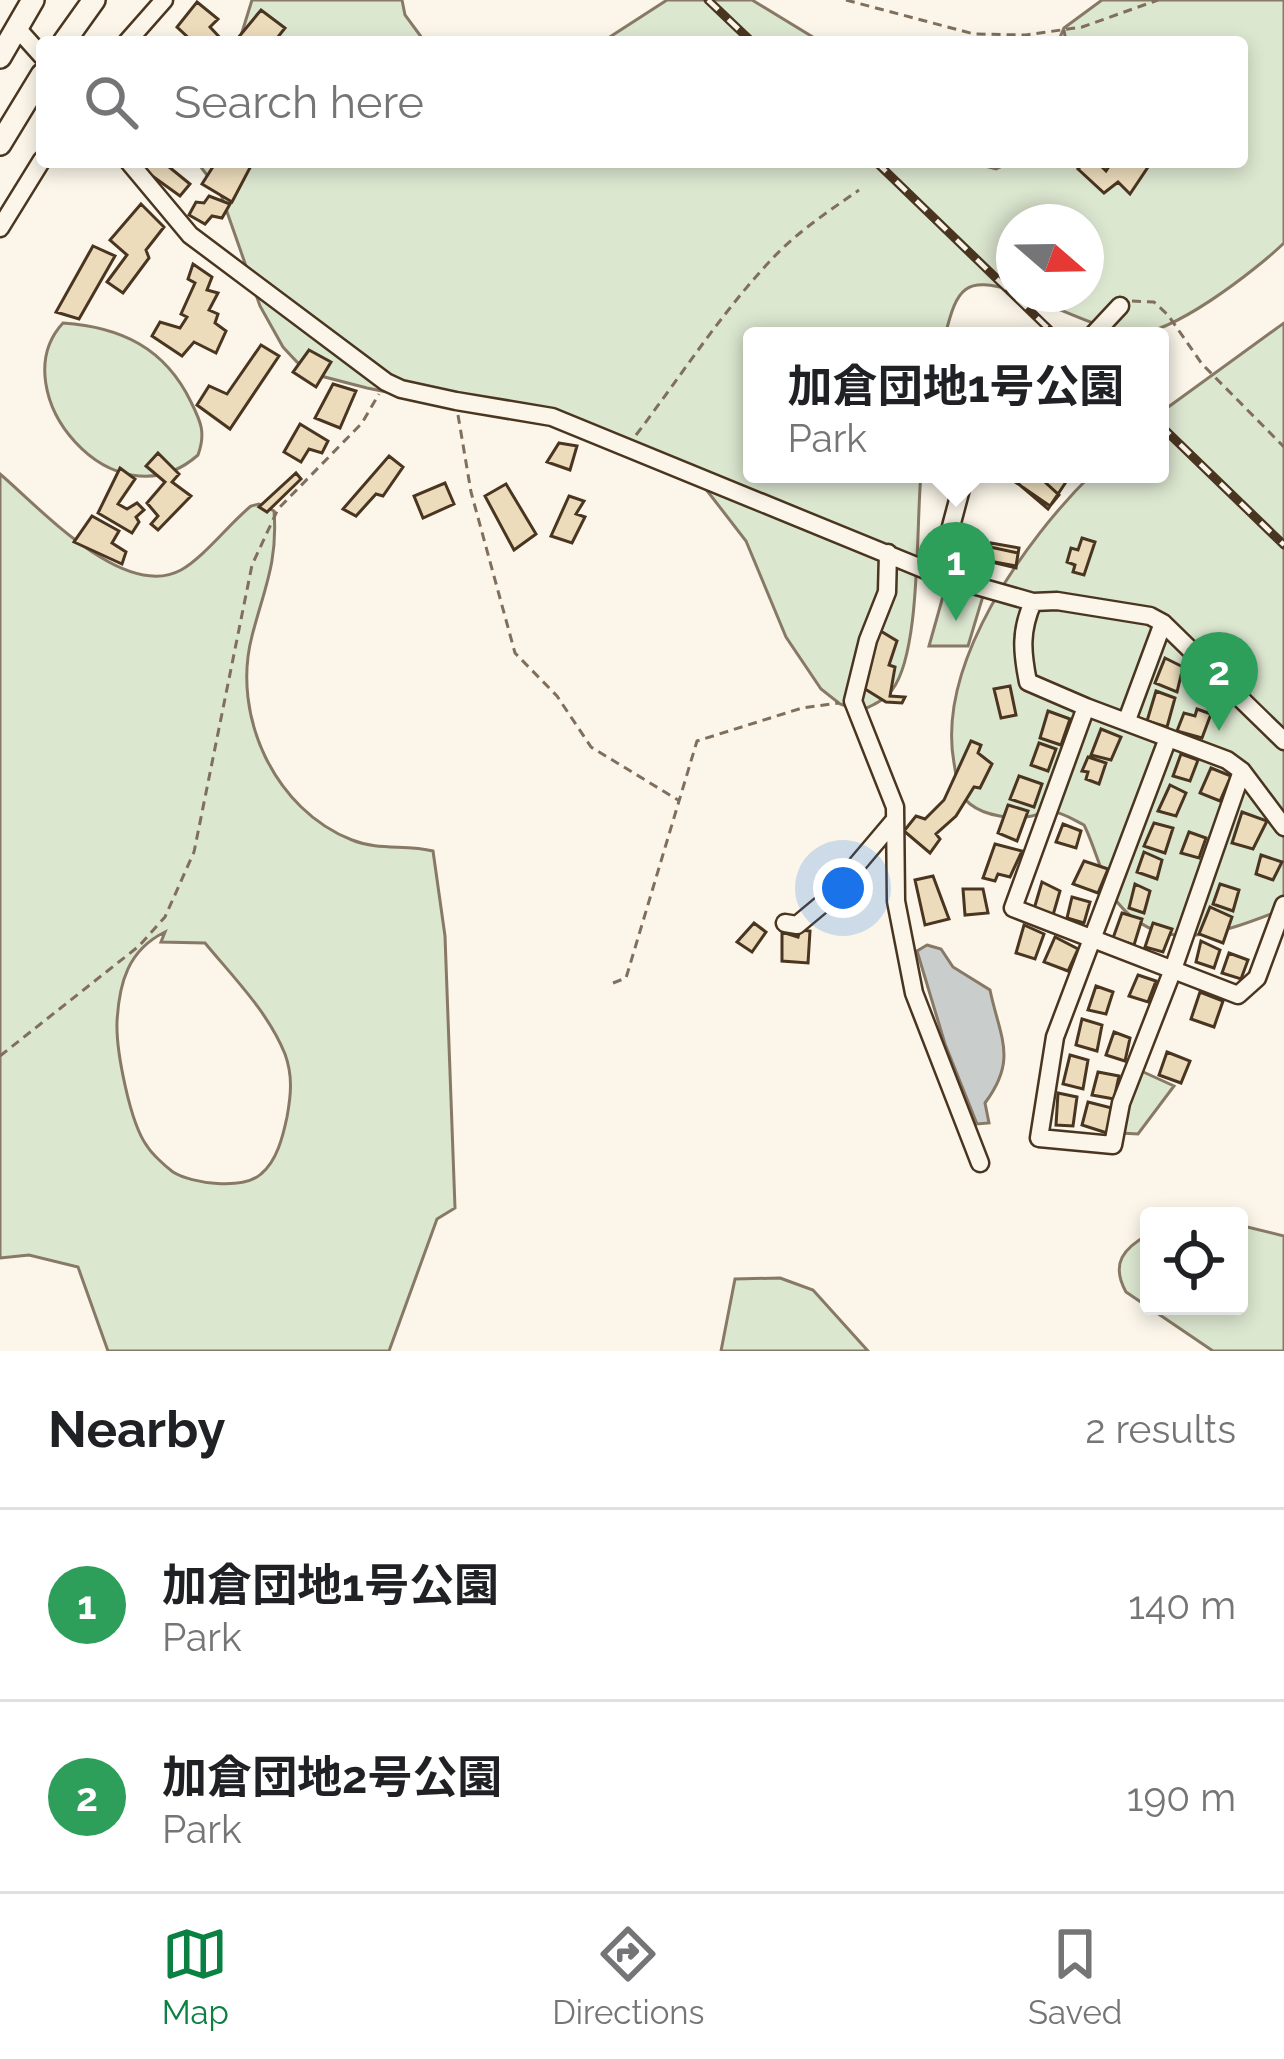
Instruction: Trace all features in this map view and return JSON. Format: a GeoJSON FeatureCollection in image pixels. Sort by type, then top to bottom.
{"type":"FeatureCollection","features":[{"type":"Feature","properties":{"kind":"main road"},"geometry":{"type":"LineString","coordinates":[[0,57],[33,0]]}},
{"type":"Feature","properties":{"kind":"main road"},"geometry":{"type":"LineString","coordinates":[[68,36],[94,0]]}},
{"type":"Feature","properties":{"kind":"main road"},"geometry":{"type":"LineString","coordinates":[[0,143],[36,85]]}},
{"type":"Feature","properties":{"kind":"street"},"geometry":{"type":"LineString","coordinates":[[132,36],[164,0]]}},
{"type":"Feature","properties":{"kind":"street"},"geometry":{"type":"LineString","coordinates":[[16,27],[36,49]]}},
{"type":"Feature","properties":{"kind":"street"},"geometry":{"type":"LineString","coordinates":[[0,228],[37,168]]}},
{"type":"Feature","properties":{"kind":"street"},"geometry":{"type":"LineString","coordinates":[[134,168],[190,235],[386,382],[456,401],[552,417],[938,575],[1033,602],[1057,601],[1150,616],[1163,623],[1284,741]]}},
{"type":"Feature","properties":{"kind":"street"},"geometry":{"type":"LineString","coordinates":[[1100,327],[1120,306]]}},
{"type":"Feature","properties":{"kind":"street"},"geometry":{"type":"LineString","coordinates":[[938,575],[963,483]]}},
{"type":"Feature","properties":{"kind":"street"},"geometry":{"type":"LineString","coordinates":[[888,553],[886,592],[863,655],[853,701],[895,808],[896,901],[914,993],[980,1163]]}},
{"type":"Feature","properties":{"kind":"street"},"geometry":{"type":"LineString","coordinates":[[1033,602],[1021,650],[1028,682],[1227,760],[1242,771],[1284,827]]}},
{"type":"Feature","properties":{"kind":"street"},"geometry":{"type":"LineString","coordinates":[[1127,720],[1163,623]]}},
{"type":"Feature","properties":{"kind":"street"},"geometry":{"type":"LineString","coordinates":[[1086,707],[1013,908],[1238,995],[1257,978],[1284,904]]}},
{"type":"Feature","properties":{"kind":"street"},"geometry":{"type":"LineString","coordinates":[[1168,737],[1055,1037],[1040,1138],[1112,1145],[1121,1103],[1242,771]]}},
{"type":"Feature","properties":{"kind":"street"},"geometry":{"type":"LineString","coordinates":[[784,923],[797,925],[826,900],[893,823]]}},
{"type":"Feature","properties":{"kind":"path"},"geometry":{"type":"LineString","coordinates":[[847,0],[974,34],[1026,35],[1082,27],[1157,0]]}},
{"type":"Feature","properties":{"kind":"path"},"geometry":{"type":"LineString","coordinates":[[1064,28],[1065,36]]}},
{"type":"Feature","properties":{"kind":"path"},"geometry":{"type":"LineString","coordinates":[[627,446],[700,345],[774,256],[808,225],[859,190]]}},
{"type":"Feature","properties":{"kind":"path"},"geometry":{"type":"LineString","coordinates":[[1120,306],[1130,301],[1154,302],[1202,364],[1284,447]]}},
{"type":"Feature","properties":{"kind":"path"},"geometry":{"type":"LineString","coordinates":[[0,1056],[139,946],[165,917],[194,852],[251,565],[278,509],[362,423],[386,382]]}},
{"type":"Feature","properties":{"kind":"path"},"geometry":{"type":"LineString","coordinates":[[456,401],[471,492],[514,652],[557,696],[592,747],[678,800]]}},
{"type":"Feature","properties":{"kind":"path"},"geometry":{"type":"LineString","coordinates":[[613,983],[626,979],[698,741],[802,708],[853,701]]}},
{"type":"Feature","properties":{"kind":"green space"},"geometry":{"type":"Polygon","coordinates":[[[252,0],[402,0],[405,15],[421,36],[241,36],[252,0]]]}},
{"type":"Feature","properties":{"kind":"green space"},"geometry":{"type":"Polygon","coordinates":[[[667,0],[752,0],[811,36],[611,36],[667,0]]]}},
{"type":"Feature","properties":{"kind":"green space"},"geometry":{"type":"Polygon","coordinates":[[[1102,0],[1284,0],[1284,243],[1233,285],[1166,326],[1107,327],[1066,312],[1104,312],[1104,204],[996,204],[996,287],[966,290],[954,306],[948,327],[743,327],[743,483],[921,483],[908,648],[892,690],[860,711],[840,704],[821,689],[786,637],[746,541],[705,488],[604,436],[367,388],[317,375],[297,362],[260,306],[220,192],[202,168],[1248,168],[1248,36],[1061,36],[1064,28],[1102,0]]]}},
{"type":"Feature","properties":{"kind":"green space"},"geometry":{"type":"Polygon","coordinates":[[[63,323],[122,336],[168,367],[200,422],[198,455],[165,473],[133,475],[102,464],[75,442],[56,414],[46,383],[47,351],[63,323]]]}},
{"type":"Feature","properties":{"kind":"green space"},"geometry":{"type":"Polygon","coordinates":[[[1284,323],[1284,909],[1197,935],[1155,931],[1118,903],[1084,825],[1053,811],[1024,817],[983,812],[966,800],[954,763],[952,725],[959,685],[991,606],[1040,533],[1083,483],[1169,483],[1169,406],[1284,323]]]}},
{"type":"Feature","properties":{"kind":"green space"},"geometry":{"type":"Polygon","coordinates":[[[0,474],[84,546],[134,573],[158,576],[190,564],[251,506],[259,504],[274,511],[274,545],[247,667],[254,728],[265,757],[301,807],[325,826],[362,843],[433,851],[445,936],[455,1208],[437,1219],[389,1351],[108,1351],[78,1267],[29,1255],[0,1258],[0,474]],[[165,932],[134,958],[118,1008],[119,1050],[135,1121],[152,1153],[181,1176],[217,1183],[253,1179],[271,1162],[284,1132],[290,1086],[285,1054],[260,1010],[205,943],[161,942],[165,932]]]}},
{"type":"Feature","properties":{"kind":"green space"},"geometry":{"type":"Polygon","coordinates":[[[947,582],[983,596],[968,646],[929,646],[947,582]]]}},
{"type":"Feature","properties":{"kind":"green space"},"geometry":{"type":"Polygon","coordinates":[[[1139,1070],[1174,1086],[1138,1134],[1121,1133],[1139,1070]]]}},
{"type":"Feature","properties":{"kind":"green space"},"geometry":{"type":"Polygon","coordinates":[[[1248,1227],[1284,1236],[1284,1351],[1213,1351],[1160,1315],[1248,1315],[1248,1227]]]}},
{"type":"Feature","properties":{"kind":"green space"},"geometry":{"type":"Polygon","coordinates":[[[1140,1240],[1140,1301],[1126,1292],[1119,1273],[1122,1257],[1140,1240]]]}},
{"type":"Feature","properties":{"kind":"green space"},"geometry":{"type":"Polygon","coordinates":[[[780,1278],[813,1290],[868,1351],[721,1351],[735,1279],[780,1278]]]}},
{"type":"Feature","properties":{"kind":"shaded area"},"geometry":{"type":"Polygon","coordinates":[[[927,945],[941,949],[953,967],[990,990],[1004,1061],[985,1103],[989,1123],[977,1124],[945,1044],[917,951],[927,945]]]}},
{"type":"Feature","properties":{"kind":"building"},"geometry":{"type":"Polygon","coordinates":[[[197,2],[218,19],[210,27],[218,36],[187,36],[177,27],[197,2]]]}},
{"type":"Feature","properties":{"kind":"building"},"geometry":{"type":"Polygon","coordinates":[[[261,10],[285,28],[279,36],[239,36],[261,10]]]}},
{"type":"Feature","properties":{"kind":"building"},"geometry":{"type":"Polygon","coordinates":[[[170,168],[190,184],[180,196],[144,170],[170,168]]]}},
{"type":"Feature","properties":{"kind":"building"},"geometry":{"type":"Polygon","coordinates":[[[212,168],[250,168],[232,202],[202,184],[212,168]]]}},
{"type":"Feature","properties":{"kind":"building"},"geometry":{"type":"Polygon","coordinates":[[[1147,168],[1130,194],[1118,182],[1104,193],[1078,169],[1147,168]]]}},
{"type":"Feature","properties":{"kind":"building"},"geometry":{"type":"Polygon","coordinates":[[[209,196],[230,204],[222,218],[212,216],[205,224],[189,215],[196,202],[204,203],[209,196]]]}},
{"type":"Feature","properties":{"kind":"building"},"geometry":{"type":"Polygon","coordinates":[[[141,204],[164,227],[146,250],[149,258],[123,293],[107,282],[127,255],[110,240],[141,204]]]}},
{"type":"Feature","properties":{"kind":"building"},"geometry":{"type":"Polygon","coordinates":[[[93,246],[115,256],[79,319],[56,312],[93,246]]]}},
{"type":"Feature","properties":{"kind":"building"},"geometry":{"type":"Polygon","coordinates":[[[193,264],[212,277],[207,290],[218,293],[209,310],[218,314],[215,323],[226,331],[216,353],[194,342],[182,356],[152,336],[160,322],[180,328],[187,317],[181,314],[195,283],[188,279],[193,264]]]}},
{"type":"Feature","properties":{"kind":"building"},"geometry":{"type":"Polygon","coordinates":[[[261,345],[279,356],[230,429],[197,405],[209,386],[227,394],[261,345]]]}},
{"type":"Feature","properties":{"kind":"building"},"geometry":{"type":"Polygon","coordinates":[[[309,350],[331,362],[316,387],[293,372],[309,350]]]}},
{"type":"Feature","properties":{"kind":"building"},"geometry":{"type":"Polygon","coordinates":[[[333,384],[356,391],[340,428],[315,418],[333,384]]]}},
{"type":"Feature","properties":{"kind":"building"},"geometry":{"type":"Polygon","coordinates":[[[300,424],[328,441],[322,453],[309,449],[301,462],[284,452],[300,424]]]}},
{"type":"Feature","properties":{"kind":"building"},"geometry":{"type":"Polygon","coordinates":[[[559,443],[577,446],[570,470],[547,462],[559,443]]]}},
{"type":"Feature","properties":{"kind":"building"},"geometry":{"type":"Polygon","coordinates":[[[158,453],[179,474],[172,482],[191,496],[158,530],[151,524],[158,516],[147,503],[165,482],[146,466],[158,453]]]}},
{"type":"Feature","properties":{"kind":"building"},"geometry":{"type":"Polygon","coordinates":[[[389,456],[403,467],[383,496],[376,494],[356,516],[343,509],[389,456]]]}},
{"type":"Feature","properties":{"kind":"building"},"geometry":{"type":"Polygon","coordinates":[[[120,468],[135,479],[118,504],[127,509],[137,503],[144,510],[136,517],[139,522],[132,533],[98,513],[120,468]]]}},
{"type":"Feature","properties":{"kind":"building"},"geometry":{"type":"Polygon","coordinates":[[[296,473],[301,479],[267,512],[259,507],[296,473]]]}},
{"type":"Feature","properties":{"kind":"building"},"geometry":{"type":"Polygon","coordinates":[[[445,483],[454,504],[423,518],[414,496],[445,483]]]}},
{"type":"Feature","properties":{"kind":"building"},"geometry":{"type":"Polygon","coordinates":[[[1017,483],[1046,483],[1059,495],[1050,506],[1017,483]]]}},
{"type":"Feature","properties":{"kind":"building"},"geometry":{"type":"Polygon","coordinates":[[[1018,483],[1065,483],[1048,509],[1018,483]]]}},
{"type":"Feature","properties":{"kind":"building"},"geometry":{"type":"Polygon","coordinates":[[[506,484],[536,534],[514,550],[485,496],[506,484]]]}},
{"type":"Feature","properties":{"kind":"building"},"geometry":{"type":"Polygon","coordinates":[[[569,496],[584,501],[576,514],[585,517],[572,543],[551,536],[569,496]]]}},
{"type":"Feature","properties":{"kind":"building"},"geometry":{"type":"Polygon","coordinates":[[[92,516],[119,531],[112,543],[126,552],[122,564],[74,542],[92,516]]]}},
{"type":"Feature","properties":{"kind":"building"},"geometry":{"type":"Polygon","coordinates":[[[1082,538],[1095,542],[1084,575],[1073,572],[1075,565],[1067,562],[1071,548],[1078,550],[1082,538]]]}},
{"type":"Feature","properties":{"kind":"building"},"geometry":{"type":"Polygon","coordinates":[[[991,543],[1019,548],[1016,566],[989,561],[991,543]]]}},
{"type":"Feature","properties":{"kind":"building"},"geometry":{"type":"Polygon","coordinates":[[[990,547],[1018,553],[1016,568],[987,561],[990,547]]]}},
{"type":"Feature","properties":{"kind":"building"},"geometry":{"type":"Polygon","coordinates":[[[879,630],[897,641],[889,665],[895,667],[890,696],[905,697],[902,703],[886,702],[865,689],[867,664],[879,630]]]}},
{"type":"Feature","properties":{"kind":"building"},"geometry":{"type":"Polygon","coordinates":[[[1165,658],[1183,667],[1177,692],[1155,683],[1165,658]]]}},
{"type":"Feature","properties":{"kind":"building"},"geometry":{"type":"Polygon","coordinates":[[[1010,686],[1016,715],[1001,718],[994,689],[1010,686]]]}},
{"type":"Feature","properties":{"kind":"building"},"geometry":{"type":"Polygon","coordinates":[[[1156,691],[1175,698],[1167,727],[1147,721],[1156,691]]]}},
{"type":"Feature","properties":{"kind":"building"},"geometry":{"type":"Polygon","coordinates":[[[1197,709],[1211,714],[1202,738],[1177,731],[1184,713],[1195,716],[1197,709]]]}},
{"type":"Feature","properties":{"kind":"building"},"geometry":{"type":"Polygon","coordinates":[[[1048,711],[1070,719],[1061,745],[1040,738],[1048,711]]]}},
{"type":"Feature","properties":{"kind":"building"},"geometry":{"type":"Polygon","coordinates":[[[1101,729],[1121,737],[1111,760],[1091,755],[1101,729]]]}},
{"type":"Feature","properties":{"kind":"building"},"geometry":{"type":"Polygon","coordinates":[[[971,741],[981,745],[978,753],[992,764],[980,788],[974,787],[956,816],[936,834],[940,839],[930,853],[904,831],[916,816],[925,819],[944,800],[971,741]]]}},
{"type":"Feature","properties":{"kind":"building"},"geometry":{"type":"Polygon","coordinates":[[[1039,743],[1056,749],[1048,771],[1031,765],[1039,743]]]}},
{"type":"Feature","properties":{"kind":"building"},"geometry":{"type":"Polygon","coordinates":[[[1181,754],[1198,760],[1190,781],[1173,776],[1181,754]]]}},
{"type":"Feature","properties":{"kind":"building"},"geometry":{"type":"Polygon","coordinates":[[[1088,757],[1106,763],[1099,784],[1086,779],[1088,772],[1082,771],[1088,757]]]}},
{"type":"Feature","properties":{"kind":"building"},"geometry":{"type":"Polygon","coordinates":[[[1211,768],[1231,776],[1220,801],[1200,793],[1211,768]]]}},
{"type":"Feature","properties":{"kind":"building"},"geometry":{"type":"Polygon","coordinates":[[[1019,776],[1042,784],[1034,807],[1010,799],[1019,776]]]}},
{"type":"Feature","properties":{"kind":"building"},"geometry":{"type":"Polygon","coordinates":[[[1170,785],[1186,793],[1176,816],[1158,811],[1170,785]]]}},
{"type":"Feature","properties":{"kind":"building"},"geometry":{"type":"Polygon","coordinates":[[[1008,805],[1028,811],[1017,841],[998,833],[1008,805]]]}},
{"type":"Feature","properties":{"kind":"building"},"geometry":{"type":"Polygon","coordinates":[[[1242,812],[1267,821],[1253,849],[1232,843],[1242,812]]]}},
{"type":"Feature","properties":{"kind":"building"},"geometry":{"type":"Polygon","coordinates":[[[1154,823],[1173,828],[1165,853],[1144,846],[1154,823]]]}},
{"type":"Feature","properties":{"kind":"building"},"geometry":{"type":"Polygon","coordinates":[[[1063,824],[1081,831],[1076,848],[1056,842],[1063,824]]]}},
{"type":"Feature","properties":{"kind":"building"},"geometry":{"type":"Polygon","coordinates":[[[1189,832],[1206,838],[1199,858],[1181,853],[1189,832]]]}},
{"type":"Feature","properties":{"kind":"building"},"geometry":{"type":"Polygon","coordinates":[[[995,844],[1022,851],[1010,877],[998,874],[995,881],[983,878],[995,844]]]}},
{"type":"Feature","properties":{"kind":"building"},"geometry":{"type":"Polygon","coordinates":[[[1144,852],[1162,860],[1157,879],[1137,872],[1144,852]]]}},
{"type":"Feature","properties":{"kind":"building"},"geometry":{"type":"Polygon","coordinates":[[[1261,855],[1282,862],[1273,880],[1256,874],[1261,855]]]}},
{"type":"Feature","properties":{"kind":"building"},"geometry":{"type":"Polygon","coordinates":[[[1084,861],[1108,869],[1098,893],[1073,884],[1084,861]]]}},
{"type":"Feature","properties":{"kind":"building"},"geometry":{"type":"Polygon","coordinates":[[[933,876],[949,919],[925,925],[915,880],[933,876]]]}},
{"type":"Feature","properties":{"kind":"building"},"geometry":{"type":"Polygon","coordinates":[[[1042,882],[1060,891],[1053,915],[1034,909],[1042,882]]]}},
{"type":"Feature","properties":{"kind":"building"},"geometry":{"type":"Polygon","coordinates":[[[1135,884],[1150,891],[1144,913],[1129,908],[1135,884]]]}},
{"type":"Feature","properties":{"kind":"building"},"geometry":{"type":"Polygon","coordinates":[[[1220,884],[1239,890],[1233,911],[1213,904],[1220,884]]]}},
{"type":"Feature","properties":{"kind":"building"},"geometry":{"type":"Polygon","coordinates":[[[963,889],[983,889],[988,913],[965,915],[963,889]]]}},
{"type":"Feature","properties":{"kind":"building"},"geometry":{"type":"Polygon","coordinates":[[[1072,897],[1090,902],[1084,923],[1067,918],[1072,897]]]}},
{"type":"Feature","properties":{"kind":"building"},"geometry":{"type":"Polygon","coordinates":[[[1210,907],[1232,917],[1223,943],[1199,934],[1210,907]]]}},
{"type":"Feature","properties":{"kind":"building"},"geometry":{"type":"Polygon","coordinates":[[[1122,913],[1142,919],[1134,945],[1113,938],[1122,913]]]}},
{"type":"Feature","properties":{"kind":"building"},"geometry":{"type":"Polygon","coordinates":[[[754,923],[766,932],[752,952],[737,942],[754,923]]]}},
{"type":"Feature","properties":{"kind":"building"},"geometry":{"type":"Polygon","coordinates":[[[1153,923],[1172,929],[1163,952],[1145,947],[1153,923]]]}},
{"type":"Feature","properties":{"kind":"building"},"geometry":{"type":"Polygon","coordinates":[[[1024,925],[1044,934],[1035,959],[1016,953],[1024,925]]]}},
{"type":"Feature","properties":{"kind":"building"},"geometry":{"type":"Polygon","coordinates":[[[800,930],[810,931],[808,963],[782,961],[782,932],[798,937],[800,930]]]}},
{"type":"Feature","properties":{"kind":"building"},"geometry":{"type":"Polygon","coordinates":[[[1055,937],[1078,949],[1068,971],[1044,962],[1055,937]]]}},
{"type":"Feature","properties":{"kind":"building"},"geometry":{"type":"Polygon","coordinates":[[[1201,941],[1220,950],[1214,968],[1196,962],[1201,941]]]}},
{"type":"Feature","properties":{"kind":"building"},"geometry":{"type":"Polygon","coordinates":[[[1229,953],[1248,960],[1241,979],[1222,973],[1229,953]]]}},
{"type":"Feature","properties":{"kind":"building"},"geometry":{"type":"Polygon","coordinates":[[[1138,975],[1156,981],[1148,1002],[1129,996],[1138,975]]]}},
{"type":"Feature","properties":{"kind":"building"},"geometry":{"type":"Polygon","coordinates":[[[1096,986],[1113,992],[1106,1014],[1088,1010],[1096,986]]]}},
{"type":"Feature","properties":{"kind":"building"},"geometry":{"type":"Polygon","coordinates":[[[1200,992],[1223,1001],[1214,1027],[1191,1019],[1200,992]]]}},
{"type":"Feature","properties":{"kind":"building"},"geometry":{"type":"Polygon","coordinates":[[[1082,1019],[1102,1025],[1097,1051],[1076,1045],[1082,1019]]]}},
{"type":"Feature","properties":{"kind":"building"},"geometry":{"type":"Polygon","coordinates":[[[1114,1032],[1130,1038],[1125,1061],[1106,1055],[1114,1032]]]}},
{"type":"Feature","properties":{"kind":"building"},"geometry":{"type":"Polygon","coordinates":[[[1167,1052],[1190,1061],[1181,1083],[1159,1075],[1167,1052]]]}},
{"type":"Feature","properties":{"kind":"building"},"geometry":{"type":"Polygon","coordinates":[[[1070,1055],[1088,1060],[1083,1089],[1063,1084],[1070,1055]]]}},
{"type":"Feature","properties":{"kind":"building"},"geometry":{"type":"Polygon","coordinates":[[[1098,1072],[1119,1076],[1114,1099],[1092,1095],[1098,1072]]]}},
{"type":"Feature","properties":{"kind":"building"},"geometry":{"type":"Polygon","coordinates":[[[1058,1093],[1077,1097],[1073,1126],[1056,1125],[1058,1093]]]}},
{"type":"Feature","properties":{"kind":"building"},"geometry":{"type":"Polygon","coordinates":[[[1088,1102],[1112,1108],[1107,1133],[1082,1125],[1088,1102]]]}},
{"type":"Feature","properties":{"kind":"railway"},"geometry":{"type":"LineString","coordinates":[[708,0],[746,36]]}},
{"type":"Feature","properties":{"kind":"railway"},"geometry":{"type":"LineString","coordinates":[[882,168],[1047,327]]}},
{"type":"Feature","properties":{"kind":"railway"},"geometry":{"type":"LineString","coordinates":[[1169,434],[1284,545]]}},
{"type":"Feature","properties":{"kind":"place","name":"加倉団地1号公園"},"geometry":{"type":"Point","coordinates":[956,621]}},
{"type":"Feature","properties":{"kind":"place","name":"加倉団地2号公園"},"geometry":{"type":"Point","coordinates":[1219,731]}}]}
